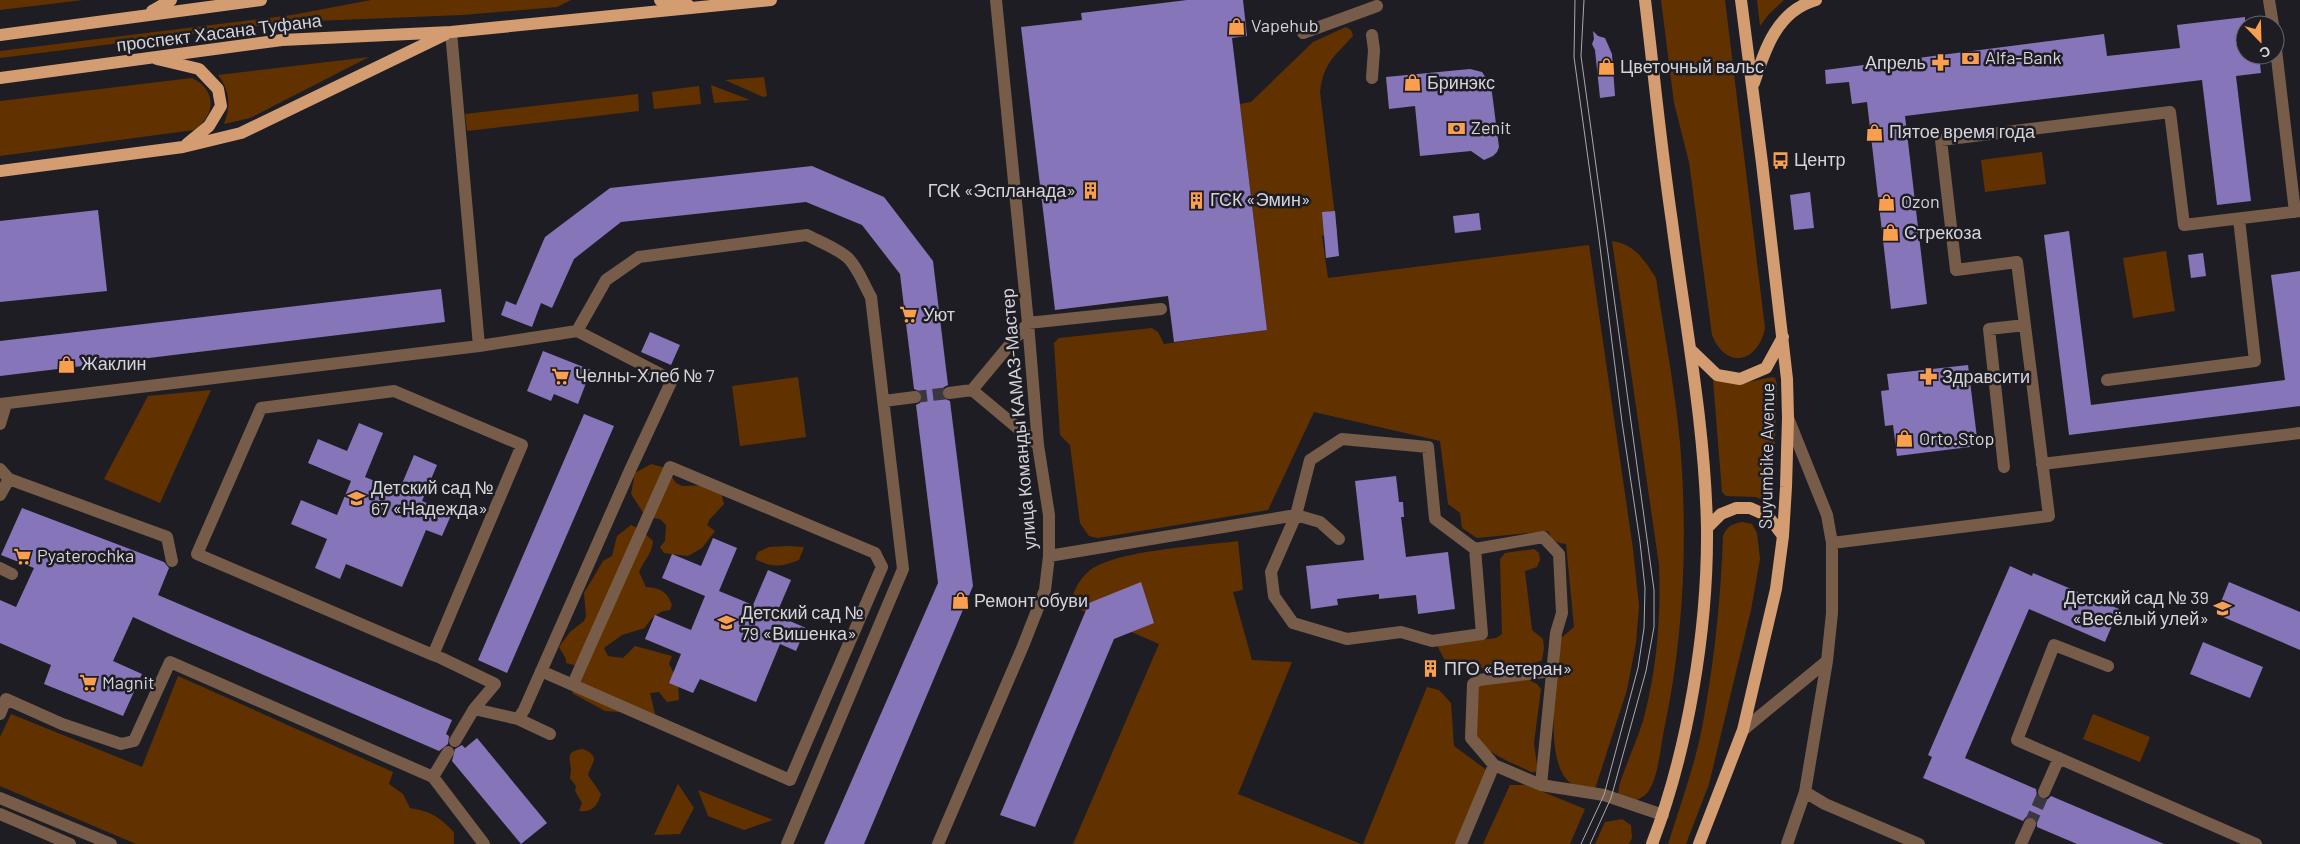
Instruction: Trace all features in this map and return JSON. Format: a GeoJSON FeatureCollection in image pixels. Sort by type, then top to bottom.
{"type":"FeatureCollection","features":[{"type":"Feature","properties":{"kind":"main road"},"geometry":{"type":"LineString","coordinates":[[145,14],[172,0]]}},
{"type":"Feature","properties":{"kind":"main road","name":"проспект Хасана Туфана"},"geometry":{"type":"LineString","coordinates":[[0,35],[145,14],[261,0]]}},
{"type":"Feature","properties":{"kind":"main road"},"geometry":{"type":"LineString","coordinates":[[660,0],[703,8]]}},
{"type":"Feature","properties":{"kind":"main road","name":"проспект Хасана Туфана"},"geometry":{"type":"LineString","coordinates":[[0,78],[282,40],[451,32],[771,0]]}},
{"type":"Feature","properties":{"kind":"main road"},"geometry":{"type":"LineString","coordinates":[[1645,0],[1671,221],[1691,350],[1707,528],[1704,592],[1688,717],[1663,815],[1652,844]]}},
{"type":"Feature","properties":{"kind":"main road","name":"Suyumbike Avenue"},"geometry":{"type":"LineString","coordinates":[[1699,844],[1743,730],[1776,589],[1783,536],[1788,418],[1783,337],[1741,0]]}},
{"type":"Feature","properties":{"kind":"main road"},"geometry":{"type":"LineString","coordinates":[[1752,88],[1764,54],[1778,25],[1793,10],[1816,0]]}},
{"type":"Feature","properties":{"kind":"main road"},"geometry":{"type":"LineString","coordinates":[[0,171],[183,147],[241,133],[451,32]]}},
{"type":"Feature","properties":{"kind":"main road"},"geometry":{"type":"LineString","coordinates":[[149,58],[199,69],[218,89],[221,106],[209,126],[183,147]]}},
{"type":"Feature","properties":{"kind":"main road"},"geometry":{"type":"LineString","coordinates":[[1691,350],[1717,375],[1740,379],[1766,368],[1783,337]]}},
{"type":"Feature","properties":{"kind":"main road"},"geometry":{"type":"LineString","coordinates":[[1707,528],[1720,514],[1736,508],[1750,508],[1768,516],[1783,536]]}},
{"type":"Feature","properties":{"kind":"street","name":"улица Команды КАМАЗ-Мастер"},"geometry":{"type":"LineString","coordinates":[[938,844],[1045,590],[1049,556],[1049,516],[1038,445],[1028,323],[996,0]]}},
{"type":"Feature","properties":{"kind":"street"},"geometry":{"type":"LineString","coordinates":[[2269,0],[2271,15]]}},
{"type":"Feature","properties":{"kind":"street"},"geometry":{"type":"LineString","coordinates":[[1303,33],[1377,6]]}},
{"type":"Feature","properties":{"kind":"street"},"geometry":{"type":"LineString","coordinates":[[451,32],[479,346]]}},
{"type":"Feature","properties":{"kind":"street"},"geometry":{"type":"LineString","coordinates":[[1372,35],[1374,50],[1372,78]]}},
{"type":"Feature","properties":{"kind":"street"},"geometry":{"type":"LineString","coordinates":[[1832,543],[2049,516],[2017,262],[1956,270],[1941,140],[2170,112],[2184,225],[2297,212],[2278,65]]}},
{"type":"Feature","properties":{"kind":"street"},"geometry":{"type":"LineString","coordinates":[[2107,380],[2255,361],[2239,219]]}},
{"type":"Feature","properties":{"kind":"street"},"geometry":{"type":"LineString","coordinates":[[577,331],[606,280],[639,257],[807,235],[848,258],[857,270],[871,297],[903,569],[787,844]]}},
{"type":"Feature","properties":{"kind":"street"},"geometry":{"type":"LineString","coordinates":[[949,393],[972,390],[1028,323],[1161,309]]}},
{"type":"Feature","properties":{"kind":"street"},"geometry":{"type":"LineString","coordinates":[[2004,467],[1989,329],[2024,325]]}},
{"type":"Feature","properties":{"kind":"street"},"geometry":{"type":"LineString","coordinates":[[0,424],[3,404],[479,346],[577,331],[672,380],[518,720]]}},
{"type":"Feature","properties":{"kind":"street"},"geometry":{"type":"LineString","coordinates":[[972,390],[1038,445]]}},
{"type":"Feature","properties":{"kind":"street"},"geometry":{"type":"LineString","coordinates":[[433,655],[522,445],[394,391],[261,408],[198,554],[433,655],[495,684],[474,709],[433,777]]}},
{"type":"Feature","properties":{"kind":"street"},"geometry":{"type":"LineString","coordinates":[[884,401],[914,397]]}},
{"type":"Feature","properties":{"kind":"street"},"geometry":{"type":"LineString","coordinates":[[1787,844],[1805,792],[1827,662],[1832,613],[1832,543],[1827,516],[1788,418]]}},
{"type":"Feature","properties":{"kind":"street"},"geometry":{"type":"LineString","coordinates":[[2042,464],[2300,433]]}},
{"type":"Feature","properties":{"kind":"street"},"geometry":{"type":"LineString","coordinates":[[1475,549],[1482,634],[1432,641],[1401,632],[1347,639],[1293,622],[1274,596],[1272,572],[1296,515],[1310,460],[1342,439],[1428,447],[1435,519],[1475,549],[1544,537],[1559,554],[1562,613],[1556,633],[1541,785]]}},
{"type":"Feature","properties":{"kind":"street"},"geometry":{"type":"LineString","coordinates":[[541,671],[790,780],[882,567],[875,553],[670,467],[572,684]]}},
{"type":"Feature","properties":{"kind":"street"},"geometry":{"type":"LineString","coordinates":[[0,469],[9,479],[167,536],[172,561]]}},
{"type":"Feature","properties":{"kind":"street"},"geometry":{"type":"LineString","coordinates":[[0,495],[9,479]]}},
{"type":"Feature","properties":{"kind":"street"},"geometry":{"type":"LineString","coordinates":[[1049,556],[1296,515],[1320,522],[1339,539]]}},
{"type":"Feature","properties":{"kind":"street"},"geometry":{"type":"LineString","coordinates":[[0,568],[12,574]]}},
{"type":"Feature","properties":{"kind":"street"},"geometry":{"type":"LineString","coordinates":[[2108,666],[2054,645],[2017,740],[2256,844]]}},
{"type":"Feature","properties":{"kind":"street"},"geometry":{"type":"LineString","coordinates":[[0,714],[6,699],[62,724],[121,744],[134,741],[170,662],[433,777],[484,844]]}},
{"type":"Feature","properties":{"kind":"street"},"geometry":{"type":"LineString","coordinates":[[1743,730],[1827,662]]}},
{"type":"Feature","properties":{"kind":"street"},"geometry":{"type":"LineString","coordinates":[[1552,671],[1479,680],[1473,684],[1471,738],[1494,765],[1541,785],[1604,796],[1663,815]]}},
{"type":"Feature","properties":{"kind":"street"},"geometry":{"type":"LineString","coordinates":[[474,709],[518,720],[550,734]]}},
{"type":"Feature","properties":{"kind":"street"},"geometry":{"type":"LineString","coordinates":[[2044,792],[2059,758]]}},
{"type":"Feature","properties":{"kind":"street"},"geometry":{"type":"LineString","coordinates":[[1461,844],[1494,765]]}},
{"type":"Feature","properties":{"kind":"street"},"geometry":{"type":"LineString","coordinates":[[1805,792],[1826,804],[1919,844]]}},
{"type":"Feature","properties":{"kind":"street"},"geometry":{"type":"LineString","coordinates":[[0,798],[111,844]]}},
{"type":"Feature","properties":{"kind":"street"},"geometry":{"type":"LineString","coordinates":[[0,814],[70,844]]}},
{"type":"Feature","properties":{"kind":"street"},"geometry":{"type":"LineString","coordinates":[[2021,844],[2030,824]]}},
{"type":"Feature","properties":{"kind":"shaded area"},"geometry":{"type":"Polygon","coordinates":[[[0,0],[83,0],[0,10],[0,0]]]}},
{"type":"Feature","properties":{"kind":"shaded area"},"geometry":{"type":"Polygon","coordinates":[[[371,0],[571,0],[557,7],[462,15],[289,22],[0,58],[0,51],[292,15],[371,0]]]}},
{"type":"Feature","properties":{"kind":"shaded area"},"geometry":{"type":"Polygon","coordinates":[[[1661,0],[1725,0],[1765,328],[1756,349],[1749,355],[1741,358],[1725,354],[1712,335],[1689,162],[1674,103],[1661,0]]]}},
{"type":"Feature","properties":{"kind":"shaded area"},"geometry":{"type":"Polygon","coordinates":[[[1757,0],[1784,0],[1769,14],[1760,26],[1757,0]]]}},
{"type":"Feature","properties":{"kind":"shaded area"},"geometry":{"type":"Polygon","coordinates":[[[1346,27],[1351,30],[1353,36],[1335,55],[1327,67],[1320,92],[1337,232],[1322,236],[1328,278],[1589,245],[1633,549],[1639,606],[1636,643],[1627,690],[1594,792],[1577,787],[1569,782],[1561,770],[1556,754],[1554,713],[1561,638],[1574,627],[1566,544],[1554,540],[1548,531],[1477,538],[1462,528],[1460,513],[1448,504],[1440,441],[1314,412],[1268,510],[1098,538],[1089,536],[1080,523],[1070,445],[1060,435],[1054,343],[1059,338],[1152,328],[1158,332],[1164,344],[1267,330],[1240,104],[1251,102],[1313,42],[1346,27]]]}},
{"type":"Feature","properties":{"kind":"shaded area"},"geometry":{"type":"Polygon","coordinates":[[[369,57],[250,118],[224,124],[228,111],[228,99],[225,87],[218,75],[369,57]]]}},
{"type":"Feature","properties":{"kind":"shaded area"},"geometry":{"type":"Polygon","coordinates":[[[764,77],[767,96],[763,97],[725,80],[764,77]]]}},
{"type":"Feature","properties":{"kind":"shaded area"},"geometry":{"type":"Polygon","coordinates":[[[192,78],[206,89],[211,103],[206,117],[194,130],[0,156],[0,101],[192,78]]]}},
{"type":"Feature","properties":{"kind":"shaded area"},"geometry":{"type":"Polygon","coordinates":[[[711,85],[750,100],[714,103],[711,85]]]}},
{"type":"Feature","properties":{"kind":"shaded area"},"geometry":{"type":"Polygon","coordinates":[[[699,86],[701,104],[654,109],[652,92],[699,86]]]}},
{"type":"Feature","properties":{"kind":"shaded area"},"geometry":{"type":"Polygon","coordinates":[[[638,94],[639,111],[467,131],[465,114],[638,94]]]}},
{"type":"Feature","properties":{"kind":"shaded area"},"geometry":{"type":"Polygon","coordinates":[[[2042,152],[2046,184],[1985,192],[1981,160],[2042,152]]]}},
{"type":"Feature","properties":{"kind":"shaded area"},"geometry":{"type":"Polygon","coordinates":[[[1612,241],[1633,249],[1643,259],[1656,278],[1678,422],[1684,515],[1683,587],[1680,623],[1671,695],[1659,762],[1655,778],[1648,792],[1641,798],[1628,803],[1618,795],[1619,786],[1643,721],[1652,682],[1659,624],[1659,565],[1612,241]]]}},
{"type":"Feature","properties":{"kind":"shaded area"},"geometry":{"type":"Polygon","coordinates":[[[2166,251],[2175,311],[2133,318],[2123,258],[2166,251]]]}},
{"type":"Feature","properties":{"kind":"shaded area"},"geometry":{"type":"Polygon","coordinates":[[[798,377],[806,437],[740,446],[732,386],[798,377]]]}},
{"type":"Feature","properties":{"kind":"shaded area"},"geometry":{"type":"Polygon","coordinates":[[[1775,378],[1777,384],[1773,500],[1768,502],[1756,497],[1726,496],[1722,492],[1713,380],[1744,383],[1775,378]]]}},
{"type":"Feature","properties":{"kind":"shaded area"},"geometry":{"type":"Polygon","coordinates":[[[211,390],[160,503],[104,479],[148,396],[211,390]]]}},
{"type":"Feature","properties":{"kind":"shaded area"},"geometry":{"type":"Polygon","coordinates":[[[651,464],[666,468],[676,483],[682,486],[712,485],[721,492],[724,504],[707,525],[715,531],[702,548],[688,556],[664,553],[660,547],[665,541],[666,525],[660,519],[646,517],[631,494],[635,473],[651,464]]]}},
{"type":"Feature","properties":{"kind":"shaded area"},"geometry":{"type":"Polygon","coordinates":[[[1742,522],[1752,524],[1757,533],[1760,559],[1751,610],[1709,784],[1686,844],[1668,844],[1689,778],[1702,728],[1717,624],[1723,536],[1730,526],[1742,522]]]}},
{"type":"Feature","properties":{"kind":"shaded area"},"geometry":{"type":"Polygon","coordinates":[[[631,525],[641,530],[653,541],[639,572],[646,587],[655,588],[665,593],[672,605],[670,610],[659,613],[652,618],[645,628],[622,635],[604,648],[608,656],[623,658],[635,646],[672,656],[669,664],[678,681],[679,700],[667,702],[659,692],[650,693],[655,714],[605,711],[572,693],[575,690],[582,667],[566,663],[566,659],[559,647],[570,632],[584,621],[586,616],[584,593],[603,561],[612,556],[617,536],[631,525]]]}},
{"type":"Feature","properties":{"kind":"shaded area"},"geometry":{"type":"Polygon","coordinates":[[[1238,541],[1243,590],[1233,592],[1252,660],[1292,662],[1238,794],[1361,844],[1073,844],[1159,644],[1070,605],[1076,587],[1088,572],[1117,559],[1159,550],[1238,541]]]}},
{"type":"Feature","properties":{"kind":"shaded area"},"geometry":{"type":"Polygon","coordinates":[[[769,547],[804,547],[799,560],[777,566],[755,559],[758,552],[769,547]]]}},
{"type":"Feature","properties":{"kind":"shaded area"},"geometry":{"type":"Polygon","coordinates":[[[1534,549],[1539,553],[1540,560],[1537,567],[1525,571],[1532,630],[1543,639],[1542,660],[1526,666],[1495,669],[1458,665],[1444,659],[1437,645],[1496,638],[1502,634],[1500,559],[1505,553],[1534,549]]]}},
{"type":"Feature","properties":{"kind":"shaded area"},"geometry":{"type":"Polygon","coordinates":[[[178,676],[393,772],[389,784],[403,794],[410,808],[424,811],[439,818],[454,832],[454,844],[136,844],[0,786],[0,737],[11,714],[142,767],[178,676]]]}},
{"type":"Feature","properties":{"kind":"shaded area"},"geometry":{"type":"Polygon","coordinates":[[[1529,680],[1537,684],[1541,689],[1534,743],[1538,772],[1531,772],[1489,750],[1476,737],[1472,724],[1477,687],[1487,681],[1529,680]]]}},
{"type":"Feature","properties":{"kind":"shaded area"},"geometry":{"type":"Polygon","coordinates":[[[1427,687],[1439,690],[1451,703],[1454,746],[1488,771],[1455,844],[1363,844],[1427,687]]]}},
{"type":"Feature","properties":{"kind":"shaded area"},"geometry":{"type":"Polygon","coordinates":[[[2093,714],[2150,737],[2140,762],[2083,739],[2093,714]]]}},
{"type":"Feature","properties":{"kind":"shaded area"},"geometry":{"type":"Polygon","coordinates":[[[583,749],[594,758],[588,775],[601,794],[598,802],[588,811],[579,811],[582,803],[575,791],[576,786],[570,778],[571,753],[583,749]]]}},
{"type":"Feature","properties":{"kind":"shaded area"},"geometry":{"type":"Polygon","coordinates":[[[678,784],[694,808],[680,834],[654,835],[678,784]]]}},
{"type":"Feature","properties":{"kind":"shaded area"},"geometry":{"type":"Polygon","coordinates":[[[1510,785],[1526,785],[1585,809],[1570,844],[1483,844],[1510,785]]]}},
{"type":"Feature","properties":{"kind":"shaded area"},"geometry":{"type":"Polygon","coordinates":[[[698,790],[773,820],[744,830],[708,816],[698,790]]]}},
{"type":"Feature","properties":{"kind":"shaded area"},"geometry":{"type":"Polygon","coordinates":[[[1622,819],[1631,825],[1632,838],[1629,844],[1595,844],[1605,822],[1622,819]]]}},
{"type":"Feature","properties":{"kind":"building","name":"ГСК «Эмин»"},"geometry":{"type":"Polygon","coordinates":[[[1187,0],[1243,0],[1247,36],[1232,38],[1267,330],[1174,342],[1168,296],[1055,310],[1021,27],[1082,20],[1081,13],[1187,0]]]}},
{"type":"Feature","properties":{"kind":"building"},"geometry":{"type":"Polygon","coordinates":[[[2235,18],[2235,65],[2260,65],[2261,73],[2236,76],[2251,201],[2217,205],[2202,80],[1905,116],[1927,304],[1891,309],[1867,102],[1852,104],[1849,82],[1826,84],[1825,70],[2104,34],[2107,56],[2180,48],[2177,25],[2235,18]]]}},
{"type":"Feature","properties":{"kind":"building","name":"Цветочный вальс"},"geometry":{"type":"Polygon","coordinates":[[[1593,31],[1598,36],[1605,38],[1612,54],[1615,96],[1600,98],[1595,50],[1592,44],[1594,39],[1593,31]]]}},
{"type":"Feature","properties":{"kind":"building","name":"Zenit"},"geometry":{"type":"Polygon","coordinates":[[[1470,69],[1482,72],[1491,85],[1499,147],[1497,152],[1484,160],[1471,151],[1420,156],[1415,106],[1389,109],[1386,77],[1470,69]]]}},
{"type":"Feature","properties":{"kind":"building"},"geometry":{"type":"Polygon","coordinates":[[[812,166],[884,197],[933,261],[948,385],[944,387],[941,394],[943,398],[950,401],[973,586],[864,844],[824,844],[938,583],[916,405],[920,403],[923,396],[921,392],[914,389],[900,274],[862,225],[806,202],[621,222],[574,259],[552,308],[541,303],[532,327],[501,315],[506,301],[516,305],[545,237],[610,188],[812,166]]]}},
{"type":"Feature","properties":{"kind":"building"},"geometry":{"type":"Polygon","coordinates":[[[1810,192],[1814,228],[1794,230],[1790,195],[1810,192]]]}},
{"type":"Feature","properties":{"kind":"building"},"geometry":{"type":"Polygon","coordinates":[[[98,210],[107,291],[0,302],[0,221],[98,210]]]}},
{"type":"Feature","properties":{"kind":"building"},"geometry":{"type":"Polygon","coordinates":[[[1335,211],[1339,256],[1326,258],[1322,212],[1335,211]]]}},
{"type":"Feature","properties":{"kind":"building"},"geometry":{"type":"Polygon","coordinates":[[[1479,213],[1481,230],[1455,233],[1453,216],[1479,213]]]}},
{"type":"Feature","properties":{"kind":"building"},"geometry":{"type":"Polygon","coordinates":[[[2069,231],[2091,405],[2285,380],[2271,275],[2300,271],[2300,406],[2069,435],[2044,235],[2069,231]]]}},
{"type":"Feature","properties":{"kind":"building"},"geometry":{"type":"Polygon","coordinates":[[[2203,253],[2206,276],[2191,278],[2188,255],[2203,253]]]}},
{"type":"Feature","properties":{"kind":"building"},"geometry":{"type":"Polygon","coordinates":[[[441,289],[445,322],[0,376],[0,341],[441,289]]]}},
{"type":"Feature","properties":{"kind":"building"},"geometry":{"type":"Polygon","coordinates":[[[650,332],[680,345],[671,365],[641,352],[650,332]]]}},
{"type":"Feature","properties":{"kind":"building","name":"Челны-Хлеб № 7"},"geometry":{"type":"Polygon","coordinates":[[[543,351],[591,370],[578,404],[554,394],[551,401],[527,391],[543,351]]]}},
{"type":"Feature","properties":{"kind":"building"},"geometry":{"type":"Polygon","coordinates":[[[1968,365],[1978,446],[1897,456],[1893,425],[1885,426],[1881,391],[1889,390],[1887,374],[1968,365]]]}},
{"type":"Feature","properties":{"kind":"building"},"geometry":{"type":"Polygon","coordinates":[[[584,414],[614,426],[507,673],[478,660],[584,414]]]}},
{"type":"Feature","properties":{"kind":"building"},"geometry":{"type":"Polygon","coordinates":[[[359,423],[383,433],[365,477],[399,491],[414,455],[437,465],[422,501],[452,513],[442,536],[426,530],[402,587],[346,564],[340,579],[315,568],[327,539],[291,524],[301,500],[337,515],[351,481],[308,463],[318,439],[347,451],[359,423]]]}},
{"type":"Feature","properties":{"kind":"building"},"geometry":{"type":"Polygon","coordinates":[[[1396,476],[1399,502],[1403,502],[1404,517],[1401,517],[1406,557],[1448,552],[1455,609],[1418,614],[1416,595],[1379,599],[1379,594],[1337,599],[1338,605],[1311,609],[1306,566],[1364,560],[1355,481],[1396,476]]]}},
{"type":"Feature","properties":{"kind":"building"},"geometry":{"type":"Polygon","coordinates":[[[22,508],[164,562],[169,568],[158,595],[452,720],[446,734],[449,736],[448,744],[439,751],[133,617],[113,661],[142,674],[123,716],[44,684],[51,665],[0,643],[0,600],[16,607],[34,568],[1,555],[22,508]]]}},
{"type":"Feature","properties":{"kind":"building"},"geometry":{"type":"Polygon","coordinates":[[[713,538],[737,548],[719,591],[753,605],[768,570],[791,580],[776,615],[806,628],[796,651],[780,644],[756,702],[700,679],[693,693],[669,683],[681,654],[645,639],[655,615],[691,630],[705,596],[662,578],[672,554],[701,566],[713,538]]]}},
{"type":"Feature","properties":{"kind":"building"},"geometry":{"type":"Polygon","coordinates":[[[2010,566],[2032,576],[2033,573],[2119,609],[2105,642],[2029,609],[1965,758],[2036,789],[2037,796],[2041,800],[2048,799],[2051,796],[2164,844],[2077,844],[2037,827],[2037,820],[2033,816],[2026,817],[2023,821],[1923,778],[1932,757],[1928,755],[2010,566]]]}},
{"type":"Feature","properties":{"kind":"building"},"geometry":{"type":"Polygon","coordinates":[[[1141,582],[1154,623],[1114,639],[1035,827],[1000,815],[1089,603],[1141,582]]]}},
{"type":"Feature","properties":{"kind":"building"},"geometry":{"type":"Polygon","coordinates":[[[2229,582],[2300,612],[2300,650],[2216,614],[2229,582]]]}},
{"type":"Feature","properties":{"kind":"building"},"geometry":{"type":"Polygon","coordinates":[[[2203,642],[2263,667],[2250,698],[2190,674],[2203,642]]]}},
{"type":"Feature","properties":{"kind":"building"},"geometry":{"type":"Polygon","coordinates":[[[477,738],[547,823],[521,844],[452,761],[455,749],[462,745],[465,748],[477,738]]]}},
{"type":"Feature","properties":{"kind":"tunnel"},"geometry":{"type":"LineString","coordinates":[[915,397],[949,393]]}},
{"type":"Feature","properties":{"kind":"tunnel"},"geometry":{"type":"LineString","coordinates":[[2030,824],[2044,792]]}},
{"type":"Feature","properties":{"kind":"tram line"},"geometry":{"type":"LineString","coordinates":[[1575,0],[1574,57],[1645,588],[1644,628],[1638,668],[1604,795],[1581,844]]}},
{"type":"Feature","properties":{"kind":"tram line"},"geometry":{"type":"LineString","coordinates":[[1584,0],[1581,56],[1654,590],[1654,627],[1646,671],[1611,798],[1590,844]]}},
{"type":"Feature","properties":{"kind":"place","name":"Vapehub"},"geometry":{"type":"Point","coordinates":[1237,26]}},
{"type":"Feature","properties":{"kind":"place","name":"Alfa-Bank"},"geometry":{"type":"Point","coordinates":[1971,58]}},
{"type":"Feature","properties":{"kind":"place","name":"Апрель"},"geometry":{"type":"Point","coordinates":[1940,63]}},
{"type":"Feature","properties":{"kind":"place","name":"Цветочный вальс"},"geometry":{"type":"Point","coordinates":[1606,67]}},
{"type":"Feature","properties":{"kind":"place","name":"Бринэкс"},"geometry":{"type":"Point","coordinates":[1413,83]}},
{"type":"Feature","properties":{"kind":"place","name":"Zenit"},"geometry":{"type":"Point","coordinates":[1457,128]}},
{"type":"Feature","properties":{"kind":"place","name":"Пятое время года"},"geometry":{"type":"Point","coordinates":[1875,132]}},
{"type":"Feature","properties":{"kind":"place","name":"Центр"},"geometry":{"type":"Point","coordinates":[1780,160]}},
{"type":"Feature","properties":{"kind":"place","name":"ГСК «Эспланада»"},"geometry":{"type":"Point","coordinates":[1090,191]}},
{"type":"Feature","properties":{"kind":"place","name":"ГСК «Эмин»"},"geometry":{"type":"Point","coordinates":[1196,200]}},
{"type":"Feature","properties":{"kind":"place","name":"Ozon"},"geometry":{"type":"Point","coordinates":[1887,202]}},
{"type":"Feature","properties":{"kind":"place","name":"Стрекоза"},"geometry":{"type":"Point","coordinates":[1890,233]}},
{"type":"Feature","properties":{"kind":"place","name":"Уют"},"geometry":{"type":"Point","coordinates":[909,315]}},
{"type":"Feature","properties":{"kind":"place","name":"Жаклин"},"geometry":{"type":"Point","coordinates":[67,364]}},
{"type":"Feature","properties":{"kind":"place","name":"Челны-Хлеб № 7"},"geometry":{"type":"Point","coordinates":[561,376]}},
{"type":"Feature","properties":{"kind":"place","name":"Здравсити"},"geometry":{"type":"Point","coordinates":[1928,377]}},
{"type":"Feature","properties":{"kind":"place","name":"Orto.Stop"},"geometry":{"type":"Point","coordinates":[1905,439]}},
{"type":"Feature","properties":{"kind":"place","name":"Детский сад № 67 «Надежда»"},"geometry":{"type":"Point","coordinates":[357,498]}},
{"type":"Feature","properties":{"kind":"place","name":"Pyaterochka"},"geometry":{"type":"Point","coordinates":[23,556]}},
{"type":"Feature","properties":{"kind":"place","name":"Ремонт обуви"},"geometry":{"type":"Point","coordinates":[960,601]}},
{"type":"Feature","properties":{"kind":"place","name":"Детский сад № 39 «Весёлый улей»"},"geometry":{"type":"Point","coordinates":[2223,608]}},
{"type":"Feature","properties":{"kind":"place","name":"Детский сад № 79 «Вишенка»"},"geometry":{"type":"Point","coordinates":[727,623]}},
{"type":"Feature","properties":{"kind":"place","name":"ПГО «Ветеран»"},"geometry":{"type":"Point","coordinates":[1430,669]}},
{"type":"Feature","properties":{"kind":"place","name":"Magnit"},"geometry":{"type":"Point","coordinates":[88,683]}}]}
